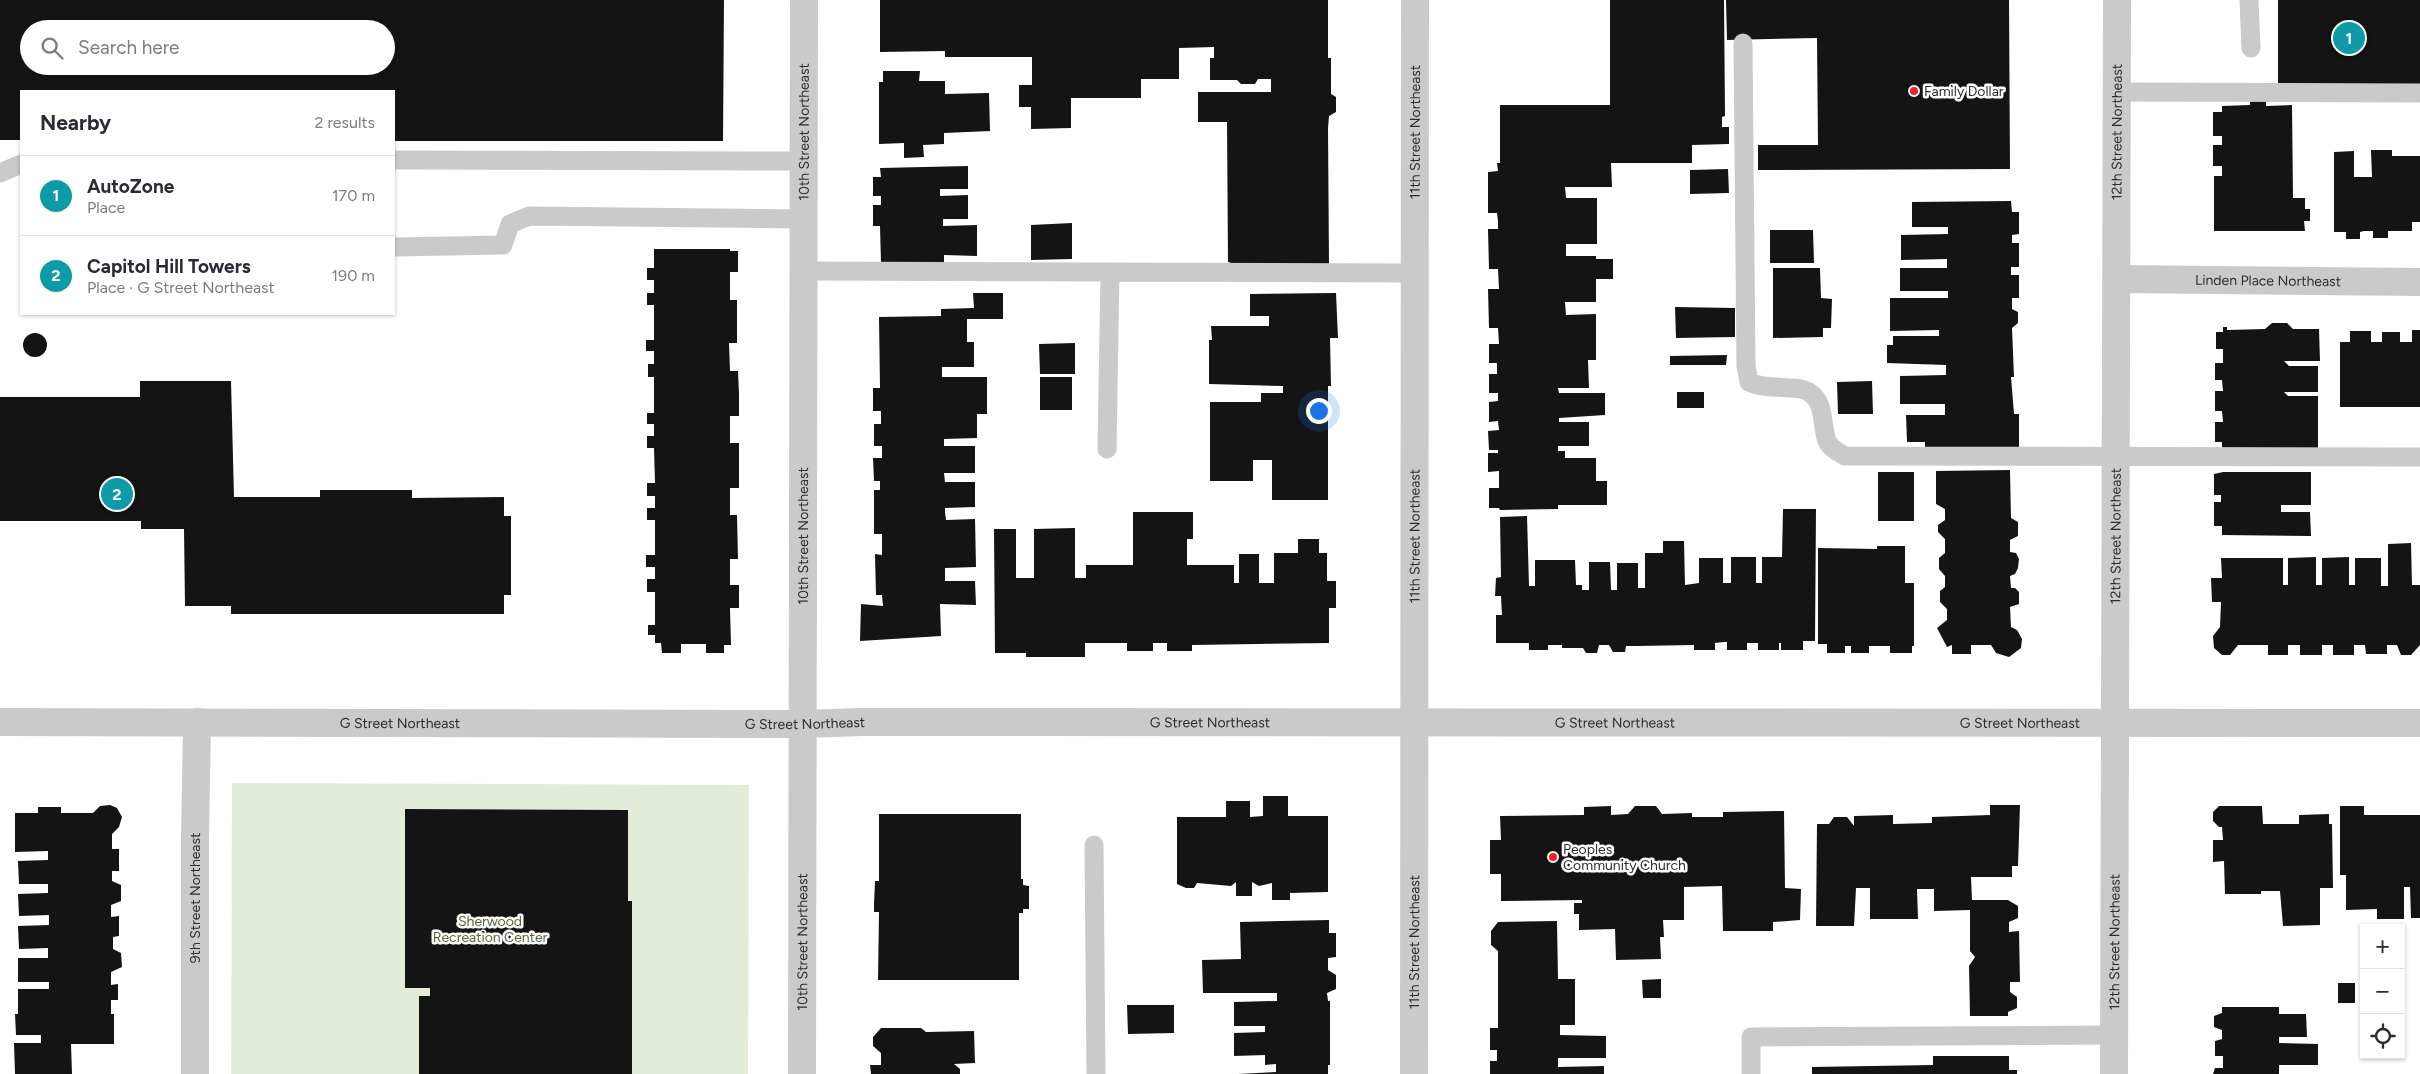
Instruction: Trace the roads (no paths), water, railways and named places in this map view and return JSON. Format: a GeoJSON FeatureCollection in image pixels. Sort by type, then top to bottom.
{"type":"FeatureCollection","features":[{"type":"Feature","properties":{"kind":"street","name":"10th Street Northeast"},"geometry":{"type":"LineString","coordinates":[[802,1074],[805,271],[804,0]]}},
{"type":"Feature","properties":{"kind":"street","name":"11th Street Northeast"},"geometry":{"type":"LineString","coordinates":[[1414,1074],[1416,0]]}},
{"type":"Feature","properties":{"kind":"street","name":"12th Street Northeast"},"geometry":{"type":"LineString","coordinates":[[2114,1074],[2117,0]]}},
{"type":"Feature","properties":{"kind":"street","name":"Linden Place Northeast"},"geometry":{"type":"LineString","coordinates":[[2117,280],[2420,282]]}},
{"type":"Feature","properties":{"kind":"street","name":"G Street Northeast"},"geometry":{"type":"LineString","coordinates":[[0,722],[804,724],[862,722],[2420,723]]}},
{"type":"Feature","properties":{"kind":"street","name":"9th Street Northeast"},"geometry":{"type":"LineString","coordinates":[[195,1074],[195,839],[198,722]]}},
{"type":"Feature","properties":{"kind":"lane"},"geometry":{"type":"LineString","coordinates":[[2249,0],[2251,48]]}},
{"type":"Feature","properties":{"kind":"lane"},"geometry":{"type":"LineString","coordinates":[[1743,43],[1746,366],[1748,382],[1759,387],[1807,390],[1816,398],[1821,409],[1827,442],[1845,456],[2420,457]]}},
{"type":"Feature","properties":{"kind":"lane"},"geometry":{"type":"LineString","coordinates":[[2117,92],[2420,93]]}},
{"type":"Feature","properties":{"kind":"lane"},"geometry":{"type":"LineString","coordinates":[[395,160],[804,161]]}},
{"type":"Feature","properties":{"kind":"lane"},"geometry":{"type":"LineString","coordinates":[[0,173],[20,164]]}},
{"type":"Feature","properties":{"kind":"lane"},"geometry":{"type":"LineString","coordinates":[[395,246],[503,245],[510,224],[529,216],[805,219]]}},
{"type":"Feature","properties":{"kind":"lane"},"geometry":{"type":"LineString","coordinates":[[805,271],[1415,273]]}},
{"type":"Feature","properties":{"kind":"lane"},"geometry":{"type":"LineString","coordinates":[[1107,449],[1110,272]]}},
{"type":"Feature","properties":{"kind":"lane"},"geometry":{"type":"LineString","coordinates":[[1094,845],[1096,1074]]}},
{"type":"Feature","properties":{"kind":"lane"},"geometry":{"type":"LineString","coordinates":[[1751,1074],[1751,1037],[2114,1035]]}},
{"type":"Feature","properties":{"kind":"place","name":"AutoZone"},"geometry":{"type":"Point","coordinates":[2349,38]}},
{"type":"Feature","properties":{"kind":"place","name":"Family Dollar"},"geometry":{"type":"Point","coordinates":[1914,91]}},
{"type":"Feature","properties":{"kind":"place","name":"Capitol Hill Towers"},"geometry":{"type":"Point","coordinates":[117,494]}},
{"type":"Feature","properties":{"kind":"place","name":"Peoples Community Church"},"geometry":{"type":"Point","coordinates":[1553,857]}},
{"type":"Feature","properties":{"kind":"park label","name":"Sherwood Recreation Center"},"geometry":{"type":"Point","coordinates":[490,930]}}]}
